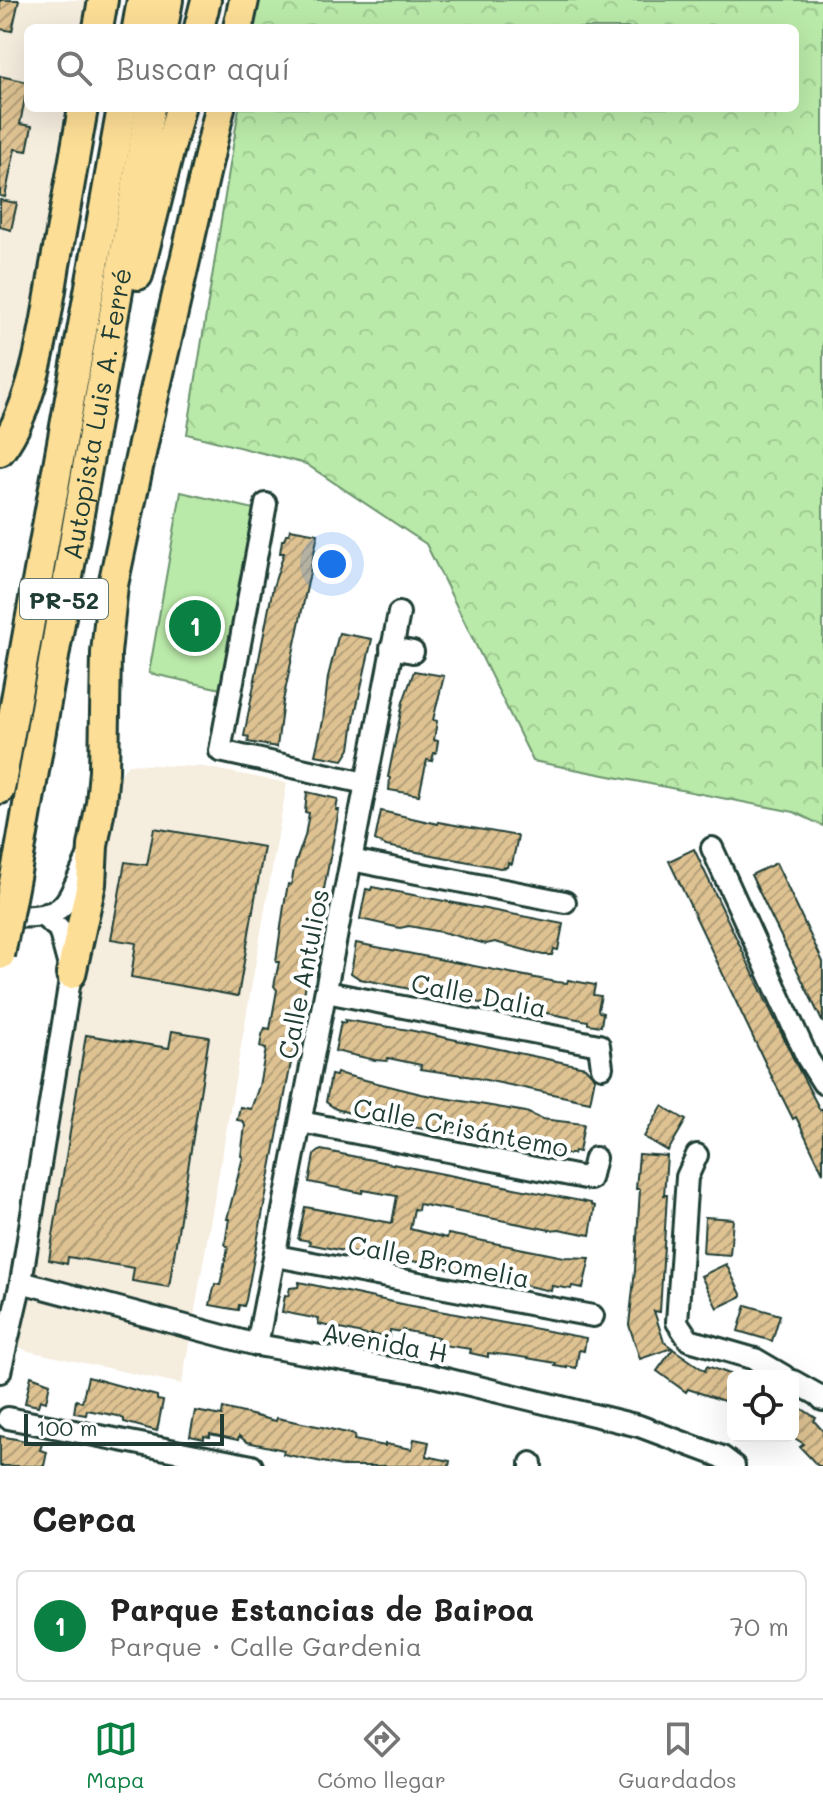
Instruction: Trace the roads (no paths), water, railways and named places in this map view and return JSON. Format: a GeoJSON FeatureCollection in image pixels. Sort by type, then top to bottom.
{"type":"FeatureCollection","features":[{"type":"Feature","properties":{"kind":"highway"},"geometry":{"type":"LineString","coordinates":[[99,24],[103,0]]}},
{"type":"Feature","properties":{"kind":"highway"},"geometry":{"type":"LineString","coordinates":[[115,24],[119,0]]}},
{"type":"Feature","properties":{"kind":"highway"},"geometry":{"type":"LineString","coordinates":[[138,24],[142,0]]}},
{"type":"Feature","properties":{"kind":"highway"},"geometry":{"type":"LineString","coordinates":[[164,24],[168,0]]}},
{"type":"Feature","properties":{"kind":"highway"},"geometry":{"type":"LineString","coordinates":[[200,24],[206,0]]}},
{"type":"Feature","properties":{"kind":"highway"},"geometry":{"type":"LineString","coordinates":[[239,24],[244,0]]}},
{"type":"Feature","properties":{"kind":"highway"},"geometry":{"type":"LineString","coordinates":[[0,451],[8,441],[25,401],[44,328],[82,112]]}},
{"type":"Feature","properties":{"kind":"highway"},"geometry":{"type":"LineString","coordinates":[[71,391],[70,320],[101,112]]}},
{"type":"Feature","properties":{"kind":"highway","name":"Autopista Luis A. Ferré"},"geometry":{"type":"LineString","coordinates":[[0,789],[121,112]]}},
{"type":"Feature","properties":{"kind":"highway","name":"Autopista Luis A. Ferré"},"geometry":{"type":"LineString","coordinates":[[0,955],[149,112]]}},
{"type":"Feature","properties":{"kind":"highway"},"geometry":{"type":"LineString","coordinates":[[110,346],[132,300],[179,112]]}},
{"type":"Feature","properties":{"kind":"highway"},"geometry":{"type":"LineString","coordinates":[[71,974],[91,884],[104,771],[106,653],[113,585],[219,112]]}},
{"type":"Feature","properties":{"kind":"street"},"geometry":{"type":"LineString","coordinates":[[266,504],[220,751],[365,783]]}},
{"type":"Feature","properties":{"kind":"street","name":"Calle Antulios"},"geometry":{"type":"LineString","coordinates":[[257,1345],[399,613]]}},
{"type":"Feature","properties":{"kind":"street"},"geometry":{"type":"LineString","coordinates":[[391,648],[413,652]]}},
{"type":"Feature","properties":{"kind":"street"},"geometry":{"type":"LineString","coordinates":[[0,917],[44,917],[65,904],[93,846]]}},
{"type":"Feature","properties":{"kind":"street"},"geometry":{"type":"LineString","coordinates":[[712,848],[808,1059],[823,1083]]}},
{"type":"Feature","properties":{"kind":"street"},"geometry":{"type":"LineString","coordinates":[[351,860],[520,884],[565,902]]}},
{"type":"Feature","properties":{"kind":"street"},"geometry":{"type":"LineString","coordinates":[[0,1372],[21,1282],[71,974],[59,929],[44,917]]}},
{"type":"Feature","properties":{"kind":"street","name":"Calle Dalia"},"geometry":{"type":"LineString","coordinates":[[326,992],[599,1045],[602,1067]]}},
{"type":"Feature","properties":{"kind":"street","name":"Calle Crisántemo"},"geometry":{"type":"LineString","coordinates":[[301,1122],[590,1179],[595,1158]]}},
{"type":"Feature","properties":{"kind":"street"},"geometry":{"type":"LineString","coordinates":[[697,1155],[687,1177],[677,1322],[689,1340],[755,1359],[774,1370]]}},
{"type":"Feature","properties":{"kind":"street","name":"Calle Bromelia"},"geometry":{"type":"LineString","coordinates":[[276,1256],[593,1316]]}},
{"type":"Feature","properties":{"kind":"street","name":"Avenida H"},"geometry":{"type":"LineString","coordinates":[[21,1282],[257,1345],[425,1374],[639,1426],[722,1457],[734,1466]]}},
{"type":"Feature","properties":{"kind":"street"},"geometry":{"type":"LineString","coordinates":[[799,1384],[823,1400]]}},
{"type":"Feature","properties":{"kind":"street"},"geometry":{"type":"LineString","coordinates":[[8,1418],[252,1466]]}},
{"type":"Feature","properties":{"kind":"place","name":"Parque Estancias de Bairoa"},"geometry":{"type":"Point","coordinates":[195,626]}}]}
